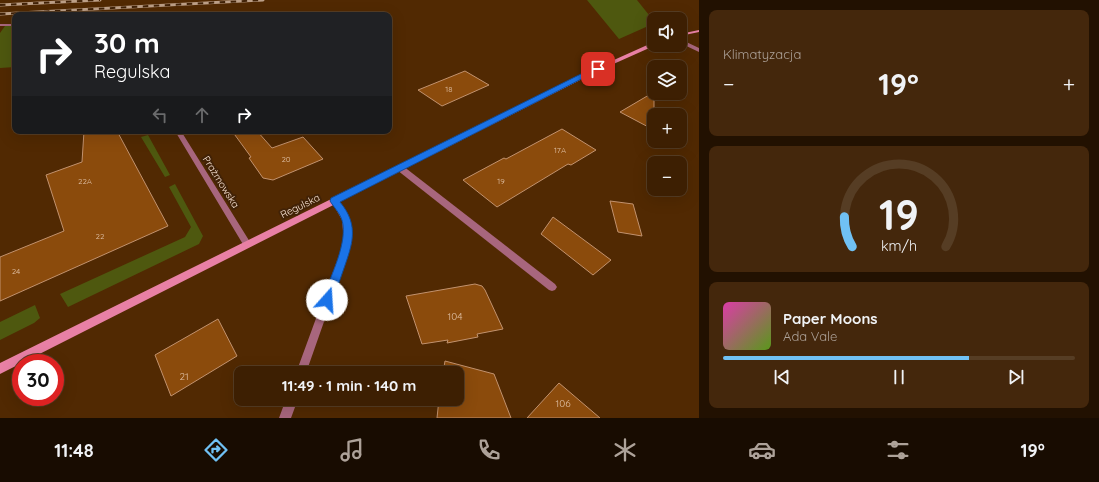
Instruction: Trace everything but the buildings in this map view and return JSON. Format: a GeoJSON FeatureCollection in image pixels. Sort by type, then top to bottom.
{"type":"FeatureCollection","features":[{"type":"Feature","properties":{"kind":"street"},"geometry":{"type":"LineString","coordinates":[[0,25],[12,25]]}},
{"type":"Feature","properties":{"kind":"street"},"geometry":{"type":"LineString","coordinates":[[687,34],[699,31]]}},
{"type":"Feature","properties":{"kind":"street"},"geometry":{"type":"LineString","coordinates":[[687,44],[699,50]]}},
{"type":"Feature","properties":{"kind":"street","name":"Regulska"},"geometry":{"type":"LineString","coordinates":[[0,369],[598,69],[647,47]]}},
{"type":"Feature","properties":{"kind":"street","name":"Prażmowska"},"geometry":{"type":"LineString","coordinates":[[180,134],[247,244]]}},
{"type":"Feature","properties":{"kind":"street"},"geometry":{"type":"LineString","coordinates":[[400,168],[552,287]]}},
{"type":"Feature","properties":{"kind":"street"},"geometry":{"type":"LineString","coordinates":[[304,366],[348,242],[348,225],[343,212],[334,201]]}},
{"type":"Feature","properties":{"kind":"street"},"geometry":{"type":"LineString","coordinates":[[285,418],[289,406]]}},
{"type":"Feature","properties":{"kind":"green space"},"geometry":{"type":"Polygon","coordinates":[[[587,0],[637,0],[647,12],[647,27],[619,39],[587,0]]]}},
{"type":"Feature","properties":{"kind":"green space"},"geometry":{"type":"Polygon","coordinates":[[[5,26],[12,26],[12,67],[0,68],[0,33],[5,26]]]}},
{"type":"Feature","properties":{"kind":"green space"},"geometry":{"type":"Polygon","coordinates":[[[148,135],[170,175],[165,177],[141,137],[148,135]]]}},
{"type":"Feature","properties":{"kind":"green space"},"geometry":{"type":"Polygon","coordinates":[[[175,184],[203,236],[199,244],[68,307],[60,294],[185,237],[191,227],[169,187],[175,184]]]}},
{"type":"Feature","properties":{"kind":"green space"},"geometry":{"type":"Polygon","coordinates":[[[35,305],[40,318],[34,323],[0,340],[0,322],[35,305]]]}},
{"type":"Feature","properties":{"kind":"railway"},"geometry":{"type":"LineString","coordinates":[[0,5],[100,0]]}},
{"type":"Feature","properties":{"kind":"railway"},"geometry":{"type":"LineString","coordinates":[[38,12],[263,0]]}},
{"type":"Feature","properties":{"kind":"railway"},"geometry":{"type":"LineString","coordinates":[[0,14],[12,13]]}},
{"type":"Feature","properties":{"kind":"route"},"geometry":{"type":"LineString","coordinates":[[327,300],[348,242],[348,225],[343,212],[334,201],[598,69]]}}]}
